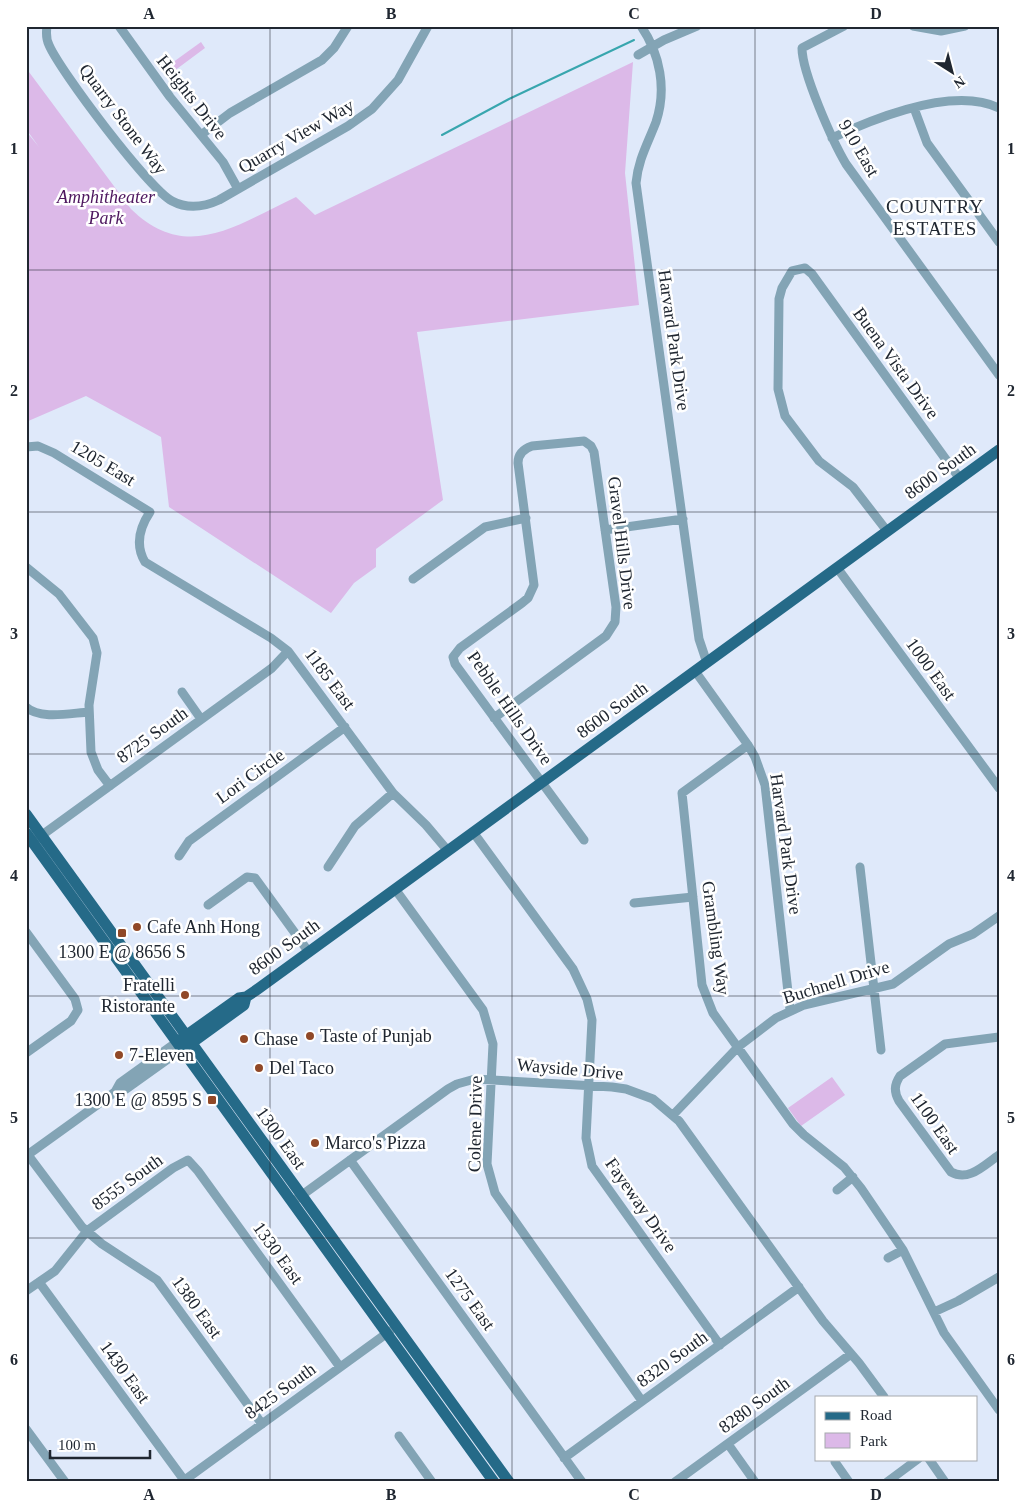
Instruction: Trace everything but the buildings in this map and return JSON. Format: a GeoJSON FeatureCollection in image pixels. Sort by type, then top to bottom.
{"type":"FeatureCollection","features":[{"type":"Feature","properties":{"kind":"main road","name":"8600 South"},"geometry":{"type":"LineString","coordinates":[[184,1042],[244,1006],[246,997],[308,951],[838,569],[999,450]]}},
{"type":"Feature","properties":{"kind":"main road","name":"1300 East"},"geometry":{"type":"LineString","coordinates":[[26,814],[33,836],[392,1329],[509,1482]]}},
{"type":"Feature","properties":{"kind":"main road","name":"1300 East"},"geometry":{"type":"LineString","coordinates":[[392,1329],[494,1482]]}},
{"type":"Feature","properties":{"kind":"street","name":"Quarry Stone Way"},"geometry":{"type":"LineString","coordinates":[[47,26],[48,44],[52,51],[102,122],[156,188],[172,201],[181,205],[199,206]]}},
{"type":"Feature","properties":{"kind":"street","name":"Heights Drive"},"geometry":{"type":"LineString","coordinates":[[119,26],[222,162],[238,189]]}},
{"type":"Feature","properties":{"kind":"street"},"geometry":{"type":"LineString","coordinates":[[201,135],[230,113],[322,60],[338,43],[348,26]]}},
{"type":"Feature","properties":{"kind":"street","name":"Quarry View Way"},"geometry":{"type":"LineString","coordinates":[[199,206],[213,203],[238,189],[348,126],[372,109],[398,80],[428,26]]}},
{"type":"Feature","properties":{"kind":"street","name":"Harvard Park Drive"},"geometry":{"type":"LineString","coordinates":[[641,26],[652,46],[661,78],[660,106],[637,167],[636,183],[700,648],[707,663]]}},
{"type":"Feature","properties":{"kind":"street"},"geometry":{"type":"LineString","coordinates":[[638,54],[697,26]]}},
{"type":"Feature","properties":{"kind":"street","name":"910 East"},"geometry":{"type":"LineString","coordinates":[[844,26],[802,48],[817,100],[832,138],[846,164],[999,375]]}},
{"type":"Feature","properties":{"kind":"street"},"geometry":{"type":"LineString","coordinates":[[913,26],[941,31],[965,26]]}},
{"type":"Feature","properties":{"kind":"street"},"geometry":{"type":"LineString","coordinates":[[832,138],[888,115],[914,108],[965,100],[978,101],[999,108]]}},
{"type":"Feature","properties":{"kind":"street"},"geometry":{"type":"LineString","coordinates":[[914,108],[927,143],[999,242]]}},
{"type":"Feature","properties":{"kind":"street","name":"Buena Vista Drive"},"geometry":{"type":"LineString","coordinates":[[887,532],[854,487],[825,467],[813,455],[781,407],[778,389],[779,298],[782,288],[792,271],[805,268],[812,274],[960,479]]}},
{"type":"Feature","properties":{"kind":"street","name":"Gravel Hills Drive"},"geometry":{"type":"LineString","coordinates":[[494,718],[612,630],[617,615],[591,446],[584,441],[578,441],[532,446],[522,452]]}},
{"type":"Feature","properties":{"kind":"street","name":"1205 East"},"geometry":{"type":"LineString","coordinates":[[26,447],[38,446],[54,453],[150,512],[144,520],[140,539],[141,555],[150,567]]}},
{"type":"Feature","properties":{"kind":"street","name":"Pebble Hills Drive"},"geometry":{"type":"LineString","coordinates":[[522,452],[518,463],[534,572],[532,591],[522,603],[460,648],[453,657],[494,718],[584,840]]}},
{"type":"Feature","properties":{"kind":"street"},"geometry":{"type":"LineString","coordinates":[[414,579],[485,527],[526,518]]}},
{"type":"Feature","properties":{"kind":"street"},"geometry":{"type":"LineString","coordinates":[[605,530],[682,519]]}},
{"type":"Feature","properties":{"kind":"street"},"geometry":{"type":"LineString","coordinates":[[26,567],[59,594],[89,632],[96,646],[97,661],[89,712],[92,758],[110,786]]}},
{"type":"Feature","properties":{"kind":"street","name":"1185 East"},"geometry":{"type":"LineString","coordinates":[[150,567],[271,638],[288,651],[393,793],[426,824],[448,851]]}},
{"type":"Feature","properties":{"kind":"street","name":"1000 East"},"geometry":{"type":"LineString","coordinates":[[838,569],[999,788]]}},
{"type":"Feature","properties":{"kind":"street","name":"8725 South"},"geometry":{"type":"LineString","coordinates":[[33,836],[110,786],[272,668],[288,651]]}},
{"type":"Feature","properties":{"kind":"street","name":"Harvard Park Drive"},"geometry":{"type":"LineString","coordinates":[[695,671],[748,745],[765,785],[790,1010]]}},
{"type":"Feature","properties":{"kind":"street"},"geometry":{"type":"LineString","coordinates":[[182,692],[201,719]]}},
{"type":"Feature","properties":{"kind":"street"},"geometry":{"type":"LineString","coordinates":[[26,707],[32,712],[43,714],[89,712]]}},
{"type":"Feature","properties":{"kind":"street","name":"Lori Circle"},"geometry":{"type":"LineString","coordinates":[[179,856],[188,841],[345,727]]}},
{"type":"Feature","properties":{"kind":"street","name":"Grambling Way"},"geometry":{"type":"LineString","coordinates":[[748,745],[682,793],[704,992],[713,1013],[798,1130],[853,1177],[903,1250],[950,1342],[999,1410]]}},
{"type":"Feature","properties":{"kind":"street"},"geometry":{"type":"LineString","coordinates":[[328,867],[355,826],[393,793]]}},
{"type":"Feature","properties":{"kind":"street","name":"Fayeway Drive"},"geometry":{"type":"LineString","coordinates":[[473,832],[573,969],[584,988],[592,1020],[586,1138],[592,1166],[720,1345]]}},
{"type":"Feature","properties":{"kind":"street"},"geometry":{"type":"LineString","coordinates":[[860,867],[881,1050]]}},
{"type":"Feature","properties":{"kind":"street"},"geometry":{"type":"LineString","coordinates":[[208,905],[246,877],[255,878],[308,951]]}},
{"type":"Feature","properties":{"kind":"street","name":"Colene Drive"},"geometry":{"type":"LineString","coordinates":[[395,889],[483,1010],[493,1044],[487,1164],[495,1194],[642,1401]]}},
{"type":"Feature","properties":{"kind":"street"},"geometry":{"type":"LineString","coordinates":[[634,903],[692,897]]}},
{"type":"Feature","properties":{"kind":"street","name":"Buchnell Drive"},"geometry":{"type":"LineString","coordinates":[[673,1115],[738,1047],[790,1010],[873,990],[901,979],[949,944],[973,934],[999,916]]}},
{"type":"Feature","properties":{"kind":"street"},"geometry":{"type":"LineString","coordinates":[[26,1053],[71,1020],[78,1010],[75,999],[27,936]]}},
{"type":"Feature","properties":{"kind":"street","name":"1100 East"},"geometry":{"type":"LineString","coordinates":[[999,1037],[945,1044],[904,1072],[896,1082],[895,1092],[899,1101],[947,1168],[960,1176],[970,1175],[999,1154]]}},
{"type":"Feature","properties":{"kind":"street","name":"8600 South"},"geometry":{"type":"LineString","coordinates":[[27,1156],[114,1092],[126,1089],[184,1042]]}},
{"type":"Feature","properties":{"kind":"street","name":"Wayside Drive"},"geometry":{"type":"LineString","coordinates":[[297,1199],[457,1084],[475,1079],[491,1079],[589,1085],[626,1089],[640,1093],[663,1106],[673,1115],[832,1332],[883,1396]]}},
{"type":"Feature","properties":{"kind":"street","name":"1380 East"},"geometry":{"type":"LineString","coordinates":[[27,1156],[76,1220],[87,1231],[157,1280],[262,1424]]}},
{"type":"Feature","properties":{"kind":"street","name":"8555 South"},"geometry":{"type":"LineString","coordinates":[[26,1291],[61,1264],[87,1231],[174,1168],[188,1160]]}},
{"type":"Feature","properties":{"kind":"street","name":"1330 East"},"geometry":{"type":"LineString","coordinates":[[188,1160],[198,1171],[340,1367]]}},
{"type":"Feature","properties":{"kind":"street","name":"1275 East"},"geometry":{"type":"LineString","coordinates":[[350,1160],[582,1482]]}},
{"type":"Feature","properties":{"kind":"street"},"geometry":{"type":"LineString","coordinates":[[837,1190],[853,1177]]}},
{"type":"Feature","properties":{"kind":"street"},"geometry":{"type":"LineString","coordinates":[[888,1258],[903,1250]]}},
{"type":"Feature","properties":{"kind":"street"},"geometry":{"type":"LineString","coordinates":[[934,1312],[958,1302],[999,1276]]}},
{"type":"Feature","properties":{"kind":"street","name":"1430 East"},"geometry":{"type":"LineString","coordinates":[[39,1282],[183,1481]]}},
{"type":"Feature","properties":{"kind":"street","name":"8320 South"},"geometry":{"type":"LineString","coordinates":[[564,1458],[799,1287]]}},
{"type":"Feature","properties":{"kind":"street","name":"8425 South"},"geometry":{"type":"LineString","coordinates":[[183,1481],[392,1329]]}},
{"type":"Feature","properties":{"kind":"street","name":"8280 South"},"geometry":{"type":"LineString","coordinates":[[675,1482],[851,1354]]}},
{"type":"Feature","properties":{"kind":"street"},"geometry":{"type":"LineString","coordinates":[[26,1429],[65,1482]]}},
{"type":"Feature","properties":{"kind":"street"},"geometry":{"type":"LineString","coordinates":[[399,1436],[432,1482]]}},
{"type":"Feature","properties":{"kind":"street"},"geometry":{"type":"LineString","coordinates":[[728,1444],[755,1482]]}},
{"type":"Feature","properties":{"kind":"street"},"geometry":{"type":"LineString","coordinates":[[887,1482],[917,1460]]}},
{"type":"Feature","properties":{"kind":"street"},"geometry":{"type":"LineString","coordinates":[[930,1460],[945,1482]]}},
{"type":"Feature","properties":{"kind":"street"},"geometry":{"type":"LineString","coordinates":[[835,1462],[849,1482]]}},
{"type":"Feature","properties":{"kind":"green space"},"geometry":{"type":"Polygon","coordinates":[[[201,42],[205,48],[170,74],[165,68],[201,42]]]}},
{"type":"Feature","properties":{"kind":"green space","name":"Amphitheater Park"},"geometry":{"type":"Polygon","coordinates":[[[633,62],[625,173],[639,305],[417,332],[443,500],[376,549],[376,567],[354,583],[331,613],[169,507],[161,437],[86,396],[26,422],[26,131],[39,147],[26,129],[26,68],[131,209],[152,225],[172,234],[193,236],[213,234],[233,227],[296,197],[315,215],[633,62]]]}},
{"type":"Feature","properties":{"kind":"green space"},"geometry":{"type":"Polygon","coordinates":[[[832,1077],[845,1095],[801,1126],[788,1108],[832,1077]]]}},
{"type":"Feature","properties":{"kind":"waterway"},"geometry":{"type":"LineString","coordinates":[[442,135],[509,99],[634,40]]}},
{"type":"Feature","properties":{"kind":"place","name":"Cafe Anh Hong"},"geometry":{"type":"Point","coordinates":[137,927]}},
{"type":"Feature","properties":{"kind":"place","name":"1300 E @ 8656 S"},"geometry":{"type":"Point","coordinates":[122,933]}},
{"type":"Feature","properties":{"kind":"place","name":"Fratelli Ristorante"},"geometry":{"type":"Point","coordinates":[185,995]}},
{"type":"Feature","properties":{"kind":"place","name":"Taste of Punjab"},"geometry":{"type":"Point","coordinates":[310,1036]}},
{"type":"Feature","properties":{"kind":"place","name":"Chase"},"geometry":{"type":"Point","coordinates":[244,1039]}},
{"type":"Feature","properties":{"kind":"place","name":"7-Eleven"},"geometry":{"type":"Point","coordinates":[119,1055]}},
{"type":"Feature","properties":{"kind":"place","name":"Del Taco"},"geometry":{"type":"Point","coordinates":[259,1068]}},
{"type":"Feature","properties":{"kind":"place","name":"1300 E @ 8595 S"},"geometry":{"type":"Point","coordinates":[212,1100]}},
{"type":"Feature","properties":{"kind":"place","name":"Marco's Pizza"},"geometry":{"type":"Point","coordinates":[315,1143]}},
{"type":"Feature","properties":{"kind":"district","name":"COUNTRY ESTATES"},"geometry":{"type":"Point","coordinates":[935,217]}}]}
